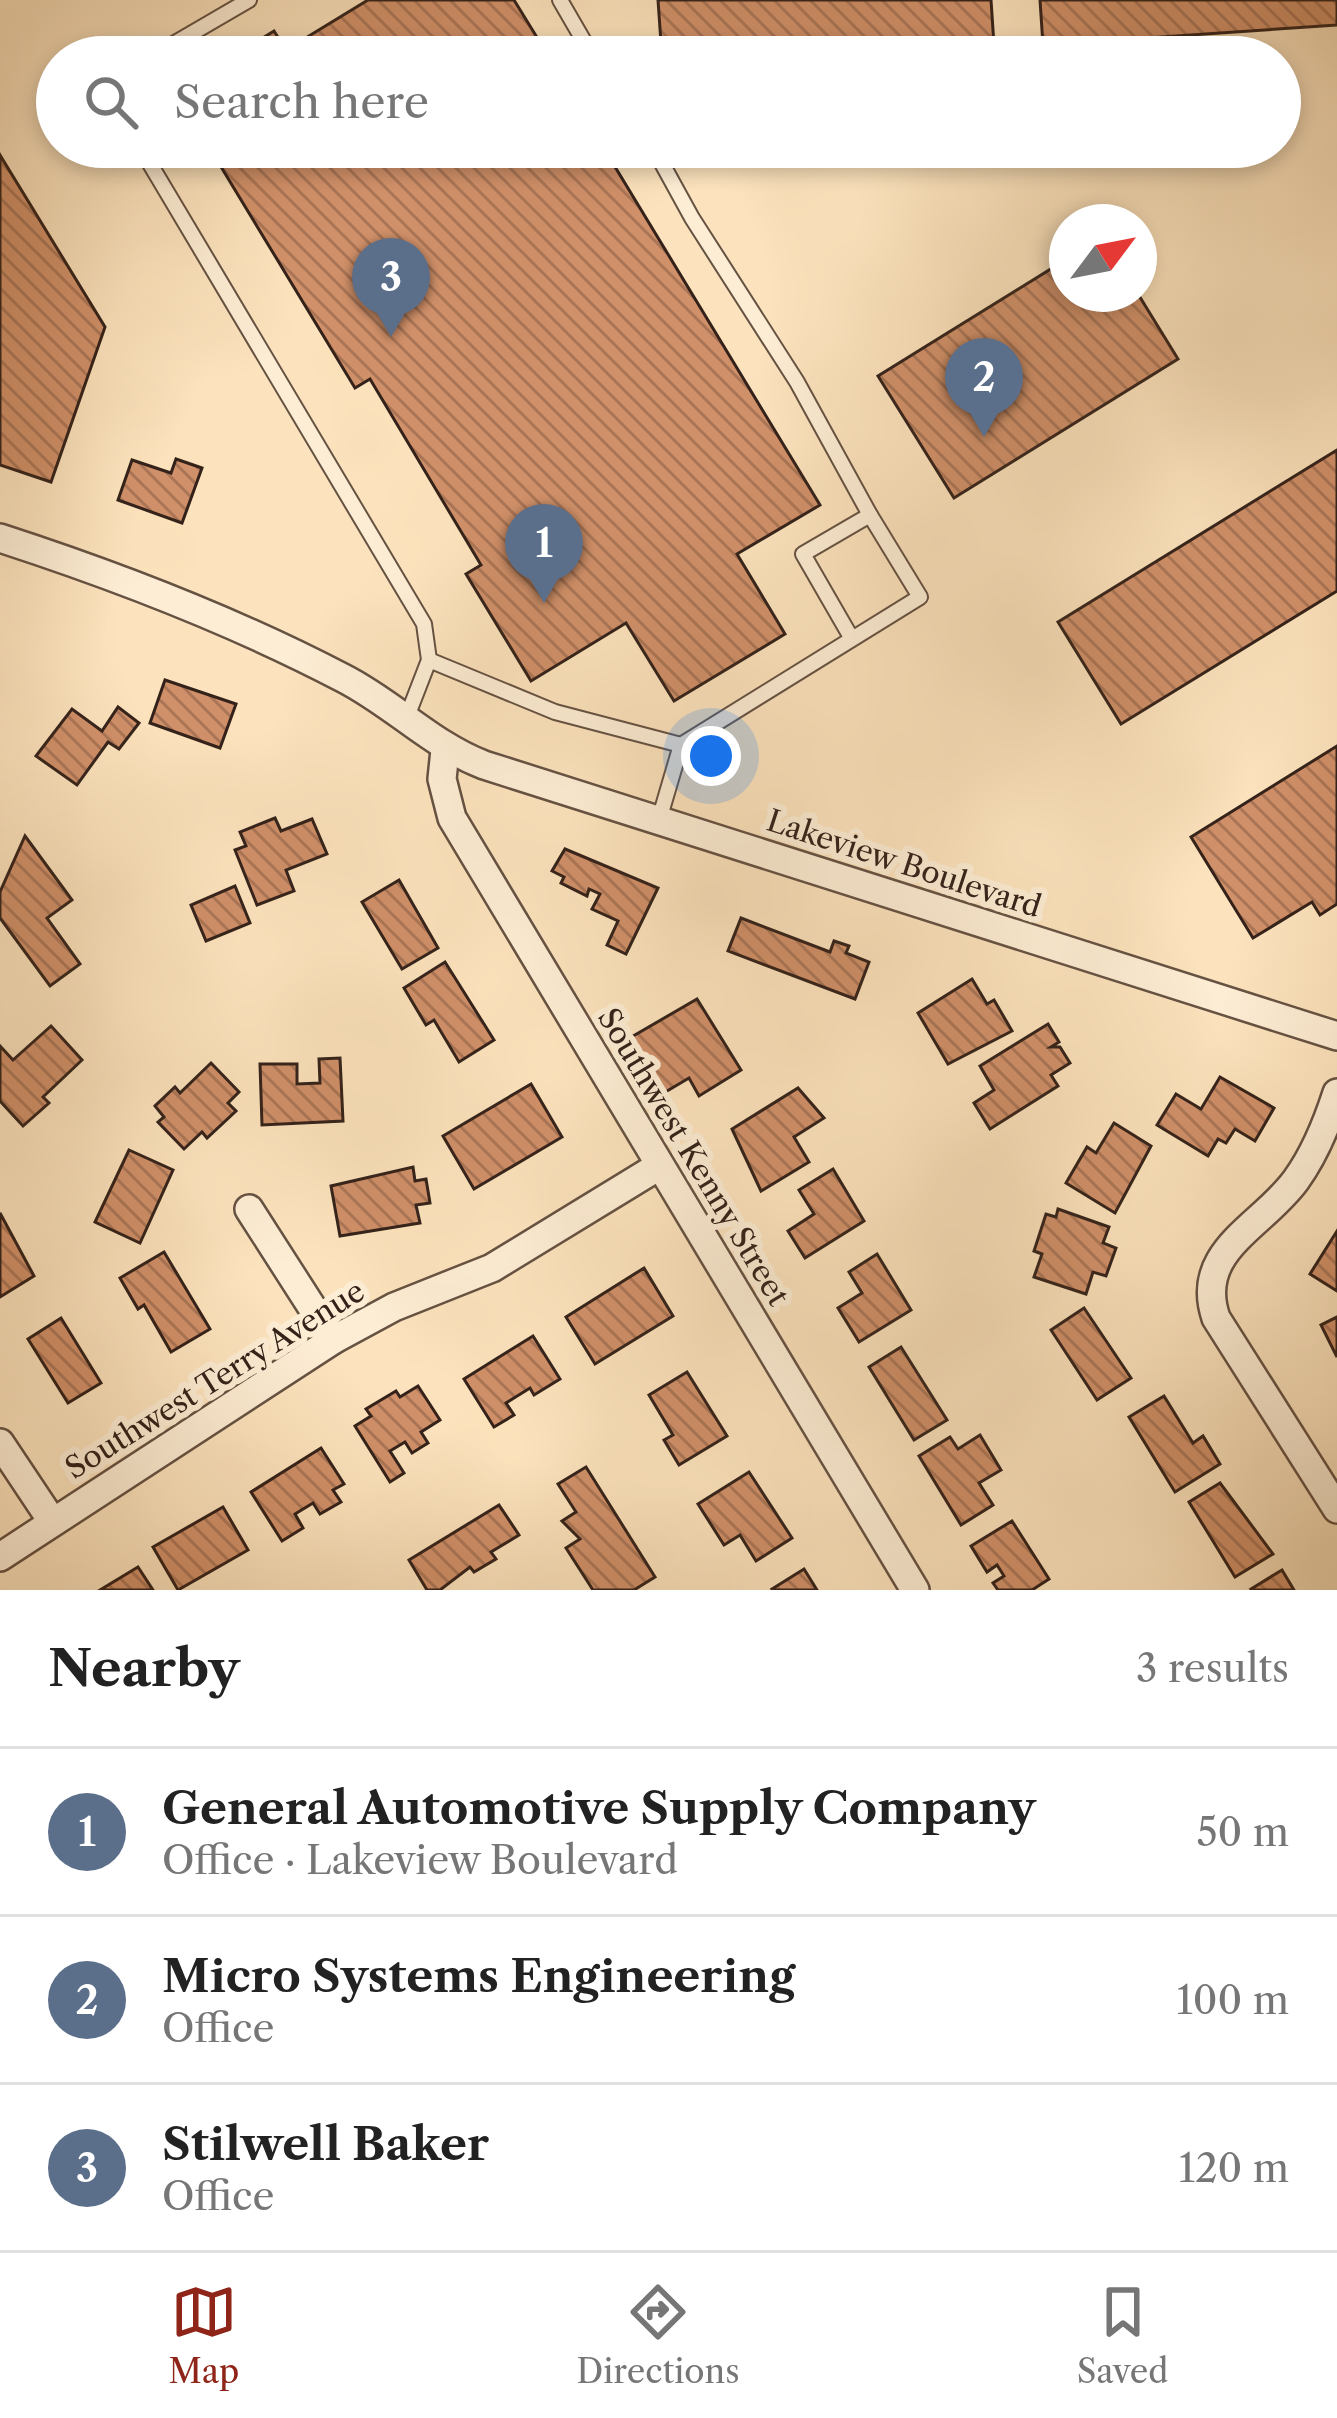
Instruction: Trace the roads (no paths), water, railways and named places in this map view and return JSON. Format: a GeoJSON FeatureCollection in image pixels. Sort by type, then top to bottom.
{"type":"FeatureCollection","features":[{"type":"Feature","properties":{"kind":"street","name":"Lakeview Boulevard"},"geometry":{"type":"LineString","coordinates":[[0,538],[86,566],[297,654],[376,697],[445,750],[1337,1036]]}},
{"type":"Feature","properties":{"kind":"street","name":"Southwest Kenny Street"},"geometry":{"type":"LineString","coordinates":[[445,750],[442,779],[452,818],[915,1590]]}},
{"type":"Feature","properties":{"kind":"street"},"geometry":{"type":"LineString","coordinates":[[1337,1094],[1298,1177],[1218,1257],[1210,1276],[1209,1298],[1216,1318],[1337,1509]]}},
{"type":"Feature","properties":{"kind":"street","name":"Southwest Terry Avenue"},"geometry":{"type":"LineString","coordinates":[[0,1557],[333,1340],[394,1307],[492,1268],[659,1166]]}},
{"type":"Feature","properties":{"kind":"street"},"geometry":{"type":"LineString","coordinates":[[249,1209],[333,1340]]}},
{"type":"Feature","properties":{"kind":"street"},"geometry":{"type":"LineString","coordinates":[[0,1442],[52,1521]]}},
{"type":"Feature","properties":{"kind":"lane"},"geometry":{"type":"LineString","coordinates":[[187,36],[249,0]]}},
{"type":"Feature","properties":{"kind":"lane"},"geometry":{"type":"LineString","coordinates":[[560,0],[581,36]]}},
{"type":"Feature","properties":{"kind":"lane"},"geometry":{"type":"LineString","coordinates":[[153,168],[424,624],[429,660],[405,722]]}},
{"type":"Feature","properties":{"kind":"lane"},"geometry":{"type":"LineString","coordinates":[[659,820],[681,745],[920,598],[797,382],[665,168]]}},
{"type":"Feature","properties":{"kind":"lane"},"geometry":{"type":"LineString","coordinates":[[852,639],[802,554],[870,514]]}},
{"type":"Feature","properties":{"kind":"lane"},"geometry":{"type":"LineString","coordinates":[[429,660],[556,712],[681,745]]}},
{"type":"Feature","properties":{"kind":"place","name":"Stilwell Baker"},"geometry":{"type":"Point","coordinates":[391,337]}},
{"type":"Feature","properties":{"kind":"place","name":"Micro Systems Engineering"},"geometry":{"type":"Point","coordinates":[984,437]}},
{"type":"Feature","properties":{"kind":"place","name":"General Automotive Supply Company"},"geometry":{"type":"Point","coordinates":[544,603]}}]}
